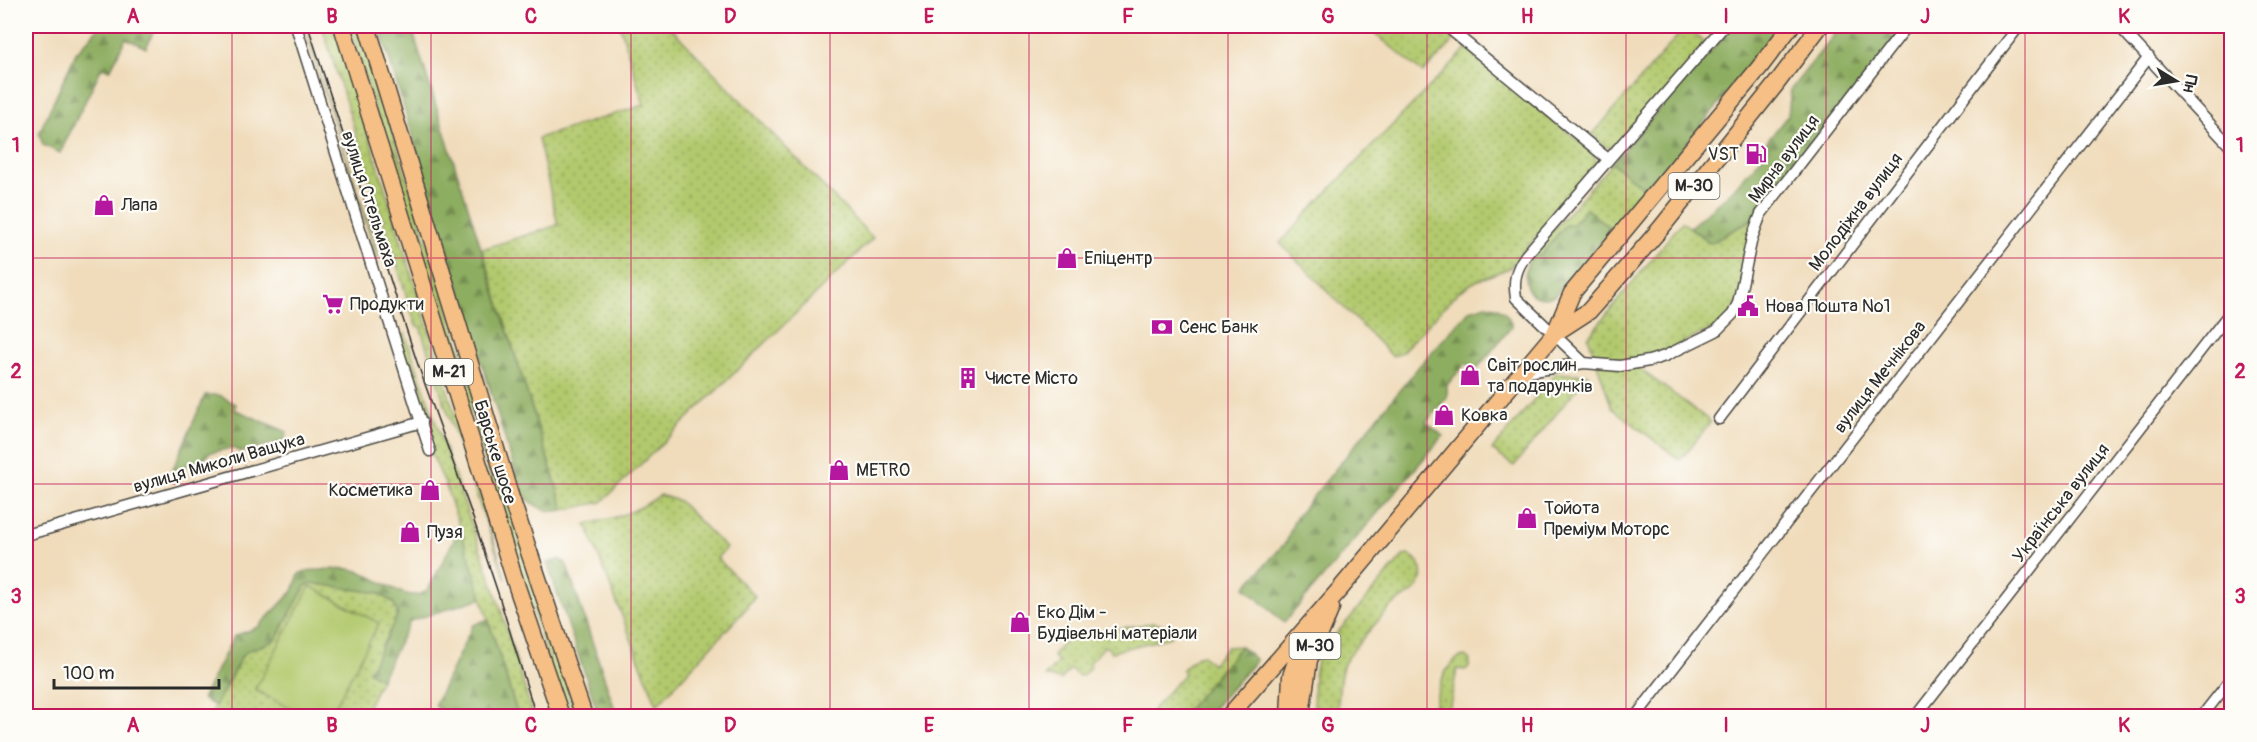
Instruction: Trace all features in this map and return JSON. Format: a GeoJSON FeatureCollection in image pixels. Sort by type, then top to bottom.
{"type":"FeatureCollection","features":[{"type":"Feature","properties":{"kind":"highway","name":"Барське шосе"},"geometry":{"type":"LineString","coordinates":[[342,26],[517,587],[561,717]]}},
{"type":"Feature","properties":{"kind":"highway","name":"М-21"},"geometry":{"type":"LineString","coordinates":[[367,26],[507,484],[584,717]]}},
{"type":"Feature","properties":{"kind":"highway","name":"М-30"},"geometry":{"type":"LineString","coordinates":[[1555,333],[1572,293],[1791,26]]}},
{"type":"Feature","properties":{"kind":"highway","name":"М-30"},"geometry":{"type":"LineString","coordinates":[[1291,676],[1299,648],[1310,623],[1555,333],[1589,311],[1661,228],[1820,26]]}},
{"type":"Feature","properties":{"kind":"highway","name":"М-30"},"geometry":{"type":"LineString","coordinates":[[1298,713],[1309,660],[1340,589]]}},
{"type":"Feature","properties":{"kind":"highway"},"geometry":{"type":"LineString","coordinates":[[1229,717],[1310,623]]}},
{"type":"Feature","properties":{"kind":"highway"},"geometry":{"type":"LineString","coordinates":[[1272,666],[1282,669],[1291,676],[1300,692],[1298,713]]}},
{"type":"Feature","properties":{"kind":"street","name":"вулиця Стельмаха"},"geometry":{"type":"LineString","coordinates":[[296,26],[430,451]]}},
{"type":"Feature","properties":{"kind":"street"},"geometry":{"type":"LineString","coordinates":[[1446,26],[1608,159]]}},
{"type":"Feature","properties":{"kind":"street"},"geometry":{"type":"LineString","coordinates":[[1584,363],[1516,298],[1514,277],[1526,255],[1724,26]]}},
{"type":"Feature","properties":{"kind":"street","name":"Мирна вулиця"},"geometry":{"type":"LineString","coordinates":[[1520,373],[1584,363],[1620,366],[1649,362],[1705,337],[1725,324],[1738,303],[1752,238],[1761,214],[1907,26]]}},
{"type":"Feature","properties":{"kind":"street","name":"Молодіжна вулиця"},"geometry":{"type":"LineString","coordinates":[[1719,419],[2019,26]]}},
{"type":"Feature","properties":{"kind":"street"},"geometry":{"type":"LineString","coordinates":[[2120,26],[2232,148]]}},
{"type":"Feature","properties":{"kind":"street","name":"вулиця Мечнікова"},"geometry":{"type":"LineString","coordinates":[[1636,717],[2149,57]]}},
{"type":"Feature","properties":{"kind":"street","name":"Українська вулиця"},"geometry":{"type":"LineString","coordinates":[[1916,717],[2232,310]]}},
{"type":"Feature","properties":{"kind":"street","name":"вулиця Миколи Ващука"},"geometry":{"type":"LineString","coordinates":[[26,535],[422,422]]}},
{"type":"Feature","properties":{"kind":"street"},"geometry":{"type":"LineString","coordinates":[[2202,717],[2232,678]]}},
{"type":"Feature","properties":{"kind":"green space"},"geometry":{"type":"Polygon","coordinates":[[[100,26],[156,26],[146,48],[126,38],[110,70],[102,67],[60,153],[43,145],[39,133],[76,53],[100,26]]]}},
{"type":"Feature","properties":{"kind":"green space"},"geometry":{"type":"Polygon","coordinates":[[[304,26],[379,257],[377,258],[304,26]]]}},
{"type":"Feature","properties":{"kind":"green space"},"geometry":{"type":"Polygon","coordinates":[[[322,26],[335,26],[506,580],[420,326],[416,326],[322,26]]]}},
{"type":"Feature","properties":{"kind":"green space"},"geometry":{"type":"Polygon","coordinates":[[[349,26],[359,26],[576,716],[566,716],[349,26]]]}},
{"type":"Feature","properties":{"kind":"green space"},"geometry":{"type":"Polygon","coordinates":[[[379,26],[411,26],[564,510],[546,510],[532,503],[522,494],[379,26]]]}},
{"type":"Feature","properties":{"kind":"green space"},"geometry":{"type":"Polygon","coordinates":[[[620,26],[669,26],[873,238],[602,502],[564,510],[482,249],[558,225],[538,138],[644,105],[620,26]]]}},
{"type":"Feature","properties":{"kind":"green space"},"geometry":{"type":"Polygon","coordinates":[[[1366,26],[1456,26],[1451,44],[1423,73],[1366,26]]]}},
{"type":"Feature","properties":{"kind":"green space"},"geometry":{"type":"Polygon","coordinates":[[[1678,26],[1687,26],[1706,45],[1620,145],[1605,147],[1592,135],[1682,31],[1678,26]]]}},
{"type":"Feature","properties":{"kind":"green space"},"geometry":{"type":"Polygon","coordinates":[[[1733,26],[1783,26],[1647,191],[1612,163],[1733,26]]]}},
{"type":"Feature","properties":{"kind":"green space"},"geometry":{"type":"Polygon","coordinates":[[[1841,26],[1907,26],[1761,214],[1711,243],[1690,227],[1732,191],[1769,149],[1765,144],[1788,115],[1791,89],[1841,26]]]}},
{"type":"Feature","properties":{"kind":"green space"},"geometry":{"type":"Polygon","coordinates":[[[1467,48],[1593,153],[1596,162],[1595,170],[1509,268],[1474,282],[1458,292],[1400,354],[1392,356],[1280,243],[1467,48]]]}},
{"type":"Feature","properties":{"kind":"green space"},"geometry":{"type":"Polygon","coordinates":[[[1612,163],[1647,191],[1613,230],[1586,209],[1572,225],[1565,226],[1540,256],[1532,254],[1612,163]]]}},
{"type":"Feature","properties":{"kind":"green space"},"geometry":{"type":"Polygon","coordinates":[[[1586,209],[1613,230],[1554,296],[1536,297],[1530,293],[1525,279],[1532,254],[1540,256],[1565,225],[1572,225],[1586,209]]]}},
{"type":"Feature","properties":{"kind":"green space"},"geometry":{"type":"Polygon","coordinates":[[[1761,214],[1738,303],[1725,323],[1635,365],[1711,422],[1680,460],[1612,408],[1588,337],[1682,222],[1711,243],[1761,214]]]}},
{"type":"Feature","properties":{"kind":"green space"},"geometry":{"type":"Polygon","coordinates":[[[1486,305],[1503,311],[1512,326],[1475,371],[1466,363],[1447,385],[1447,397],[1426,422],[1443,436],[1284,623],[1245,587],[1287,541],[1294,520],[1420,365],[1470,310],[1486,305]]]}},
{"type":"Feature","properties":{"kind":"green space"},"geometry":{"type":"Polygon","coordinates":[[[405,334],[496,594],[533,716],[518,716],[460,528],[444,481],[430,451],[395,337],[405,334]]]}},
{"type":"Feature","properties":{"kind":"green space"},"geometry":{"type":"Polygon","coordinates":[[[1556,373],[1588,375],[1514,466],[1492,450],[1556,373]]]}},
{"type":"Feature","properties":{"kind":"green space"},"geometry":{"type":"Polygon","coordinates":[[[205,395],[219,395],[236,404],[234,409],[287,432],[284,441],[242,452],[232,448],[209,453],[205,459],[172,471],[205,395]]]}},
{"type":"Feature","properties":{"kind":"green space"},"geometry":{"type":"Polygon","coordinates":[[[660,495],[679,501],[726,548],[717,558],[755,596],[744,611],[657,705],[586,524],[625,514],[660,495]]]}},
{"type":"Feature","properties":{"kind":"green space"},"geometry":{"type":"Polygon","coordinates":[[[460,528],[482,598],[410,621],[381,679],[369,672],[398,614],[393,602],[378,593],[310,583],[306,585],[276,639],[242,656],[215,706],[202,699],[234,636],[258,627],[293,591],[299,574],[312,570],[349,569],[366,574],[395,590],[414,595],[422,594],[429,588],[460,528]]]}},
{"type":"Feature","properties":{"kind":"green space"},"geometry":{"type":"Polygon","coordinates":[[[1409,555],[1421,568],[1418,586],[1387,611],[1345,662],[1340,680],[1337,716],[1315,716],[1314,675],[1321,652],[1403,556],[1409,555]]]}},
{"type":"Feature","properties":{"kind":"green space"},"geometry":{"type":"Polygon","coordinates":[[[559,559],[566,563],[616,713],[599,716],[547,563],[559,559]]]}},
{"type":"Feature","properties":{"kind":"green space"},"geometry":{"type":"Polygon","coordinates":[[[310,583],[370,591],[391,601],[397,608],[396,620],[370,672],[381,679],[363,716],[210,716],[242,656],[246,651],[280,633],[306,585],[310,583]]]}},
{"type":"Feature","properties":{"kind":"green space"},"geometry":{"type":"Polygon","coordinates":[[[310,586],[379,623],[330,716],[305,716],[255,690],[310,586]]]}},
{"type":"Feature","properties":{"kind":"green space"},"geometry":{"type":"Polygon","coordinates":[[[488,619],[518,716],[472,718],[440,710],[435,704],[473,625],[488,619]]]}},
{"type":"Feature","properties":{"kind":"green space"},"geometry":{"type":"Polygon","coordinates":[[[1153,623],[1165,625],[1172,632],[1171,637],[1112,652],[1105,646],[1088,664],[1091,667],[1083,675],[1079,676],[1070,669],[1061,680],[1045,676],[1058,662],[1053,656],[1061,644],[1080,635],[1153,623]]]}},
{"type":"Feature","properties":{"kind":"green space"},"geometry":{"type":"Polygon","coordinates":[[[1241,646],[1182,716],[1147,716],[1184,674],[1182,670],[1197,656],[1203,655],[1212,664],[1227,647],[1241,646]]]}},
{"type":"Feature","properties":{"kind":"green space"},"geometry":{"type":"Polygon","coordinates":[[[1241,646],[1256,660],[1207,716],[1182,716],[1241,646]]]}},
{"type":"Feature","properties":{"kind":"green space"},"geometry":{"type":"Polygon","coordinates":[[[1465,656],[1470,660],[1469,667],[1465,670],[1457,669],[1448,716],[1433,716],[1438,690],[1446,672],[1451,664],[1465,656]]]}},
{"type":"Feature","properties":{"kind":"tram line"},"geometry":{"type":"LineString","coordinates":[[308,26],[417,362],[498,593],[536,716]]}},
{"type":"Feature","properties":{"kind":"place","name":"VST"},"geometry":{"type":"Point","coordinates":[1756,154]}},
{"type":"Feature","properties":{"kind":"place","name":"Лапа"},"geometry":{"type":"Point","coordinates":[104,205]}},
{"type":"Feature","properties":{"kind":"place","name":"Епіцентр"},"geometry":{"type":"Point","coordinates":[1067,258]}},
{"type":"Feature","properties":{"kind":"place","name":"Продукти"},"geometry":{"type":"Point","coordinates":[333,304]}},
{"type":"Feature","properties":{"kind":"place","name":"Нова Пошта №1"},"geometry":{"type":"Point","coordinates":[1748,306]}},
{"type":"Feature","properties":{"kind":"place","name":"Сенс Банк"},"geometry":{"type":"Point","coordinates":[1162,327]}},
{"type":"Feature","properties":{"kind":"place","name":"Світ рослин та подарунків"},"geometry":{"type":"Point","coordinates":[1470,375]}},
{"type":"Feature","properties":{"kind":"place","name":"Чисте Місто"},"geometry":{"type":"Point","coordinates":[968,378]}},
{"type":"Feature","properties":{"kind":"place","name":"Ковка"},"geometry":{"type":"Point","coordinates":[1444,415]}},
{"type":"Feature","properties":{"kind":"place","name":"METRO"},"geometry":{"type":"Point","coordinates":[839,470]}},
{"type":"Feature","properties":{"kind":"place","name":"Косметика"},"geometry":{"type":"Point","coordinates":[430,490]}},
{"type":"Feature","properties":{"kind":"place","name":"Тойота Преміум Моторс"},"geometry":{"type":"Point","coordinates":[1527,518]}},
{"type":"Feature","properties":{"kind":"place","name":"Пузя"},"geometry":{"type":"Point","coordinates":[410,532]}},
{"type":"Feature","properties":{"kind":"place","name":"Еко Дім - Будівельні матеріали"},"geometry":{"type":"Point","coordinates":[1020,622]}}]}
